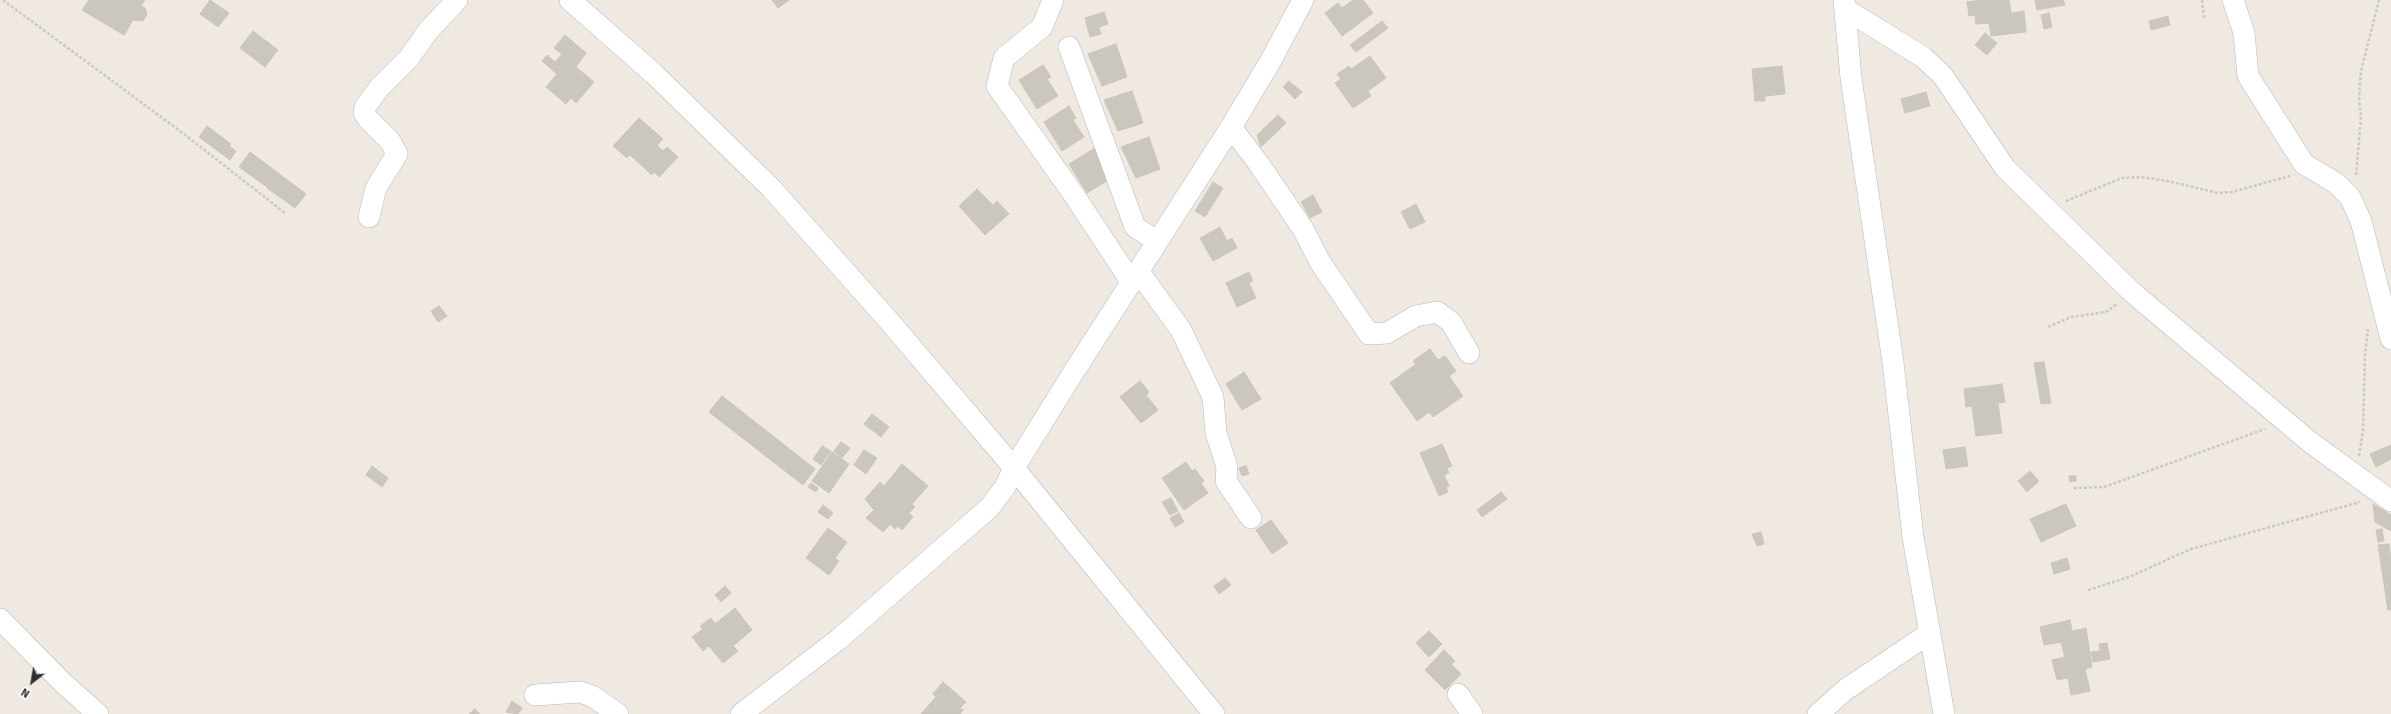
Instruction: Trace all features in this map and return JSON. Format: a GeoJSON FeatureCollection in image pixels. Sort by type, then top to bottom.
{"type":"FeatureCollection","features":[{"type":"Feature","properties":{"kind":"street"},"geometry":{"type":"LineString","coordinates":[[369,218],[376,188],[397,154],[390,141],[368,119],[364,113],[365,107],[379,88],[409,58],[428,31],[456,0]]}},
{"type":"Feature","properties":{"kind":"street"},"geometry":{"type":"LineString","coordinates":[[570,0],[652,73],[771,188],[889,321],[1014,468],[1214,714]]}},
{"type":"Feature","properties":{"kind":"street"},"geometry":{"type":"LineString","coordinates":[[1053,0],[1042,27],[1004,58],[997,86],[1135,278],[1181,330],[1213,396],[1216,433],[1226,467],[1226,481],[1251,518]]}},
{"type":"Feature","properties":{"kind":"street"},"geometry":{"type":"LineString","coordinates":[[741,714],[839,639],[990,507],[1005,487],[1014,468],[1230,127],[1270,62],[1303,0]]}},
{"type":"Feature","properties":{"kind":"street"},"geometry":{"type":"LineString","coordinates":[[2233,0],[2244,32],[2248,76],[2304,164],[2336,183],[2350,197],[2362,221],[2391,339]]}},
{"type":"Feature","properties":{"kind":"street"},"geometry":{"type":"LineString","coordinates":[[1845,4],[1923,57],[1943,76],[2005,168],[2133,293],[2286,421],[2386,498]]}},
{"type":"Feature","properties":{"kind":"street"},"geometry":{"type":"LineString","coordinates":[[1845,4],[1851,78],[1893,362],[1914,537],[1944,714]]}},
{"type":"Feature","properties":{"kind":"street"},"geometry":{"type":"LineString","coordinates":[[1069,47],[1135,227],[1157,241]]}},
{"type":"Feature","properties":{"kind":"street"},"geometry":{"type":"LineString","coordinates":[[1230,127],[1259,164],[1298,222],[1320,262],[1369,334],[1388,333],[1416,316],[1437,312],[1451,322],[1469,353]]}},
{"type":"Feature","properties":{"kind":"street"},"geometry":{"type":"LineString","coordinates":[[0,619],[63,683],[98,714]]}},
{"type":"Feature","properties":{"kind":"street"},"geometry":{"type":"LineString","coordinates":[[1818,714],[1845,690],[1930,633]]}},
{"type":"Feature","properties":{"kind":"street"},"geometry":{"type":"LineString","coordinates":[[535,695],[580,692],[592,696],[618,714]]}},
{"type":"Feature","properties":{"kind":"street"},"geometry":{"type":"LineString","coordinates":[[1458,694],[1472,714]]}},
{"type":"Feature","properties":{"kind":"path"},"geometry":{"type":"LineString","coordinates":[[3,0],[184,134],[284,213]]}},
{"type":"Feature","properties":{"kind":"path"},"geometry":{"type":"LineString","coordinates":[[2202,0],[2204,18]]}},
{"type":"Feature","properties":{"kind":"path"},"geometry":{"type":"LineString","coordinates":[[2350,197],[2355,183],[2360,118],[2358,97],[2361,71],[2379,0]]}},
{"type":"Feature","properties":{"kind":"path"},"geometry":{"type":"LineString","coordinates":[[2046,209],[2122,178],[2140,177],[2168,181],[2218,193],[2232,192],[2314,171]]}},
{"type":"Feature","properties":{"kind":"path"},"geometry":{"type":"LineString","coordinates":[[2048,327],[2071,317],[2106,312],[2133,293]]}},
{"type":"Feature","properties":{"kind":"path"},"geometry":{"type":"LineString","coordinates":[[2357,476],[2363,430],[2365,355],[2369,322]]}},
{"type":"Feature","properties":{"kind":"path"},"geometry":{"type":"LineString","coordinates":[[2074,488],[2104,487],[2286,421]]}},
{"type":"Feature","properties":{"kind":"path"},"geometry":{"type":"LineString","coordinates":[[2088,590],[2130,577],[2191,549],[2386,498]]}},
{"type":"Feature","properties":{"kind":"building"},"geometry":{"type":"Polygon","coordinates":[[[89,0],[145,0],[141,6],[145,8],[147,14],[143,21],[133,20],[124,35],[82,10],[89,0]]]}},
{"type":"Feature","properties":{"kind":"building"},"geometry":{"type":"Polygon","coordinates":[[[210,0],[229,13],[218,27],[200,14],[210,0]]]}},
{"type":"Feature","properties":{"kind":"building"},"geometry":{"type":"Polygon","coordinates":[[[772,0],[789,0],[778,8],[772,0]]]}},
{"type":"Feature","properties":{"kind":"building"},"geometry":{"type":"Polygon","coordinates":[[[1353,0],[1363,0],[1373,13],[1342,36],[1325,13],[1338,3],[1342,8],[1353,0]]]}},
{"type":"Feature","properties":{"kind":"building"},"geometry":{"type":"Polygon","coordinates":[[[1980,0],[2009,0],[2011,13],[2024,11],[2026,32],[1991,36],[1989,23],[1976,24],[1975,15],[1969,16],[1967,2],[1980,0]]]}},
{"type":"Feature","properties":{"kind":"building"},"geometry":{"type":"Polygon","coordinates":[[[2035,0],[2063,0],[2065,5],[2037,10],[2035,0]]]}},
{"type":"Feature","properties":{"kind":"building"},"geometry":{"type":"Polygon","coordinates":[[[1104,12],[1108,24],[1099,27],[1101,34],[1090,37],[1085,18],[1104,12]]]}},
{"type":"Feature","properties":{"kind":"building"},"geometry":{"type":"Polygon","coordinates":[[[2049,13],[2052,27],[2044,29],[2041,15],[2049,13]]]}},
{"type":"Feature","properties":{"kind":"building"},"geometry":{"type":"Polygon","coordinates":[[[2168,16],[2170,25],[2151,30],[2149,21],[2168,16]]]}},
{"type":"Feature","properties":{"kind":"building"},"geometry":{"type":"Polygon","coordinates":[[[1382,21],[1388,28],[1356,52],[1350,45],[1382,21]]]}},
{"type":"Feature","properties":{"kind":"building"},"geometry":{"type":"Polygon","coordinates":[[[253,31],[278,50],[265,67],[240,48],[253,31]]]}},
{"type":"Feature","properties":{"kind":"building"},"geometry":{"type":"Polygon","coordinates":[[[1985,33],[1997,43],[1987,55],[1975,45],[1985,33]]]}},
{"type":"Feature","properties":{"kind":"building"},"geometry":{"type":"Polygon","coordinates":[[[565,35],[586,53],[576,67],[594,82],[576,103],[571,98],[566,104],[546,87],[557,74],[542,61],[547,55],[555,62],[562,54],[554,48],[565,35]]]}},
{"type":"Feature","properties":{"kind":"building"},"geometry":{"type":"Polygon","coordinates":[[[1116,44],[1127,77],[1102,86],[1088,54],[1116,44]]]}},
{"type":"Feature","properties":{"kind":"building"},"geometry":{"type":"Polygon","coordinates":[[[1370,56],[1386,78],[1368,91],[1371,96],[1353,108],[1335,83],[1341,79],[1337,74],[1349,66],[1351,69],[1370,56]]]}},
{"type":"Feature","properties":{"kind":"building"},"geometry":{"type":"Polygon","coordinates":[[[1043,65],[1051,77],[1047,79],[1058,96],[1037,109],[1019,80],[1043,65]]]}},
{"type":"Feature","properties":{"kind":"building"},"geometry":{"type":"Polygon","coordinates":[[[1782,66],[1785,94],[1765,96],[1765,101],[1755,101],[1752,69],[1782,66]]]}},
{"type":"Feature","properties":{"kind":"building"},"geometry":{"type":"Polygon","coordinates":[[[1289,81],[1302,92],[1295,99],[1283,87],[1289,81]]]}},
{"type":"Feature","properties":{"kind":"building"},"geometry":{"type":"Polygon","coordinates":[[[1132,91],[1143,123],[1118,131],[1104,100],[1132,91]]]}},
{"type":"Feature","properties":{"kind":"building"},"geometry":{"type":"Polygon","coordinates":[[[1926,92],[1930,106],[1905,113],[1901,99],[1926,92]]]}},
{"type":"Feature","properties":{"kind":"building"},"geometry":{"type":"Polygon","coordinates":[[[1069,106],[1076,118],[1073,120],[1084,137],[1062,151],[1044,122],[1069,106]]]}},
{"type":"Feature","properties":{"kind":"building"},"geometry":{"type":"Polygon","coordinates":[[[1278,115],[1286,123],[1261,147],[1257,135],[1278,115]]]}},
{"type":"Feature","properties":{"kind":"building"},"geometry":{"type":"Polygon","coordinates":[[[639,118],[663,139],[657,145],[663,151],[667,147],[678,157],[659,177],[654,172],[652,175],[630,155],[627,158],[613,146],[639,118]]]}},
{"type":"Feature","properties":{"kind":"building"},"geometry":{"type":"Polygon","coordinates":[[[207,126],[231,144],[229,146],[236,151],[230,160],[199,137],[207,126]]]}},
{"type":"Feature","properties":{"kind":"building"},"geometry":{"type":"Polygon","coordinates":[[[1149,137],[1160,169],[1136,178],[1121,147],[1149,137]]]}},
{"type":"Feature","properties":{"kind":"building"},"geometry":{"type":"Polygon","coordinates":[[[1095,148],[1104,160],[1100,163],[1110,179],[1087,193],[1069,164],[1095,148]]]}},
{"type":"Feature","properties":{"kind":"building"},"geometry":{"type":"Polygon","coordinates":[[[250,152],[278,173],[267,187],[239,167],[250,152]]]}},
{"type":"Feature","properties":{"kind":"building"},"geometry":{"type":"Polygon","coordinates":[[[278,173],[306,194],[295,208],[267,188],[278,173]]]}},
{"type":"Feature","properties":{"kind":"building"},"geometry":{"type":"Polygon","coordinates":[[[1213,182],[1223,188],[1205,217],[1195,211],[1213,182]]]}},
{"type":"Feature","properties":{"kind":"building"},"geometry":{"type":"Polygon","coordinates":[[[977,189],[993,205],[997,201],[1009,214],[985,235],[959,206],[977,189]]]}},
{"type":"Feature","properties":{"kind":"building"},"geometry":{"type":"Polygon","coordinates":[[[1313,195],[1322,212],[1310,218],[1301,202],[1313,195]]]}},
{"type":"Feature","properties":{"kind":"building"},"geometry":{"type":"Polygon","coordinates":[[[1416,204],[1425,222],[1410,229],[1401,212],[1416,204]]]}},
{"type":"Feature","properties":{"kind":"building"},"geometry":{"type":"Polygon","coordinates":[[[1220,227],[1227,241],[1232,238],[1237,248],[1213,261],[1200,238],[1220,227]]]}},
{"type":"Feature","properties":{"kind":"building"},"geometry":{"type":"Polygon","coordinates":[[[1249,272],[1253,281],[1249,283],[1256,298],[1237,307],[1226,283],[1249,272]]]}},
{"type":"Feature","properties":{"kind":"building"},"geometry":{"type":"Polygon","coordinates":[[[439,306],[447,316],[438,322],[431,311],[439,306]]]}},
{"type":"Feature","properties":{"kind":"building"},"geometry":{"type":"Polygon","coordinates":[[[1430,349],[1438,360],[1445,356],[1456,371],[1449,376],[1463,396],[1433,417],[1429,412],[1417,421],[1390,383],[1416,364],[1413,361],[1430,349]]]}},
{"type":"Feature","properties":{"kind":"building"},"geometry":{"type":"Polygon","coordinates":[[[2044,362],[2051,403],[2041,404],[2034,363],[2044,362]]]}},
{"type":"Feature","properties":{"kind":"building"},"geometry":{"type":"Polygon","coordinates":[[[1244,372],[1261,399],[1242,410],[1226,384],[1244,372]]]}},
{"type":"Feature","properties":{"kind":"building"},"geometry":{"type":"Polygon","coordinates":[[[1140,381],[1149,392],[1146,395],[1158,410],[1141,423],[1120,397],[1140,381]]]}},
{"type":"Feature","properties":{"kind":"building"},"geometry":{"type":"Polygon","coordinates":[[[2002,384],[2005,402],[1998,403],[2002,433],[1976,436],[1972,406],[1966,407],[1964,389],[2002,384]]]}},
{"type":"Feature","properties":{"kind":"building"},"geometry":{"type":"Polygon","coordinates":[[[722,396],[815,469],[803,485],[709,412],[722,396]]]}},
{"type":"Feature","properties":{"kind":"building"},"geometry":{"type":"Polygon","coordinates":[[[872,414],[889,427],[881,437],[864,424],[872,414]]]}},
{"type":"Feature","properties":{"kind":"building"},"geometry":{"type":"Polygon","coordinates":[[[841,442],[850,448],[842,458],[834,451],[841,442]]]}},
{"type":"Feature","properties":{"kind":"building"},"geometry":{"type":"Polygon","coordinates":[[[1442,444],[1452,466],[1447,468],[1449,473],[1444,475],[1449,486],[1446,487],[1448,492],[1439,496],[1420,453],[1442,444]]]}},
{"type":"Feature","properties":{"kind":"building"},"geometry":{"type":"Polygon","coordinates":[[[2391,445],[2391,459],[2376,467],[2370,454],[2391,445]]]}},
{"type":"Feature","properties":{"kind":"building"},"geometry":{"type":"Polygon","coordinates":[[[822,446],[831,451],[821,465],[813,459],[822,446]]]}},
{"type":"Feature","properties":{"kind":"building"},"geometry":{"type":"Polygon","coordinates":[[[1965,447],[1968,466],[1946,469],[1943,450],[1965,447]]]}},
{"type":"Feature","properties":{"kind":"building"},"geometry":{"type":"Polygon","coordinates":[[[864,450],[877,458],[866,474],[854,465],[864,450]]]}},
{"type":"Feature","properties":{"kind":"building"},"geometry":{"type":"Polygon","coordinates":[[[832,452],[849,464],[829,493],[812,481],[832,452]]]}},
{"type":"Feature","properties":{"kind":"building"},"geometry":{"type":"Polygon","coordinates":[[[1186,462],[1192,471],[1195,469],[1204,481],[1201,483],[1208,493],[1184,510],[1162,478],[1186,462]]]}},
{"type":"Feature","properties":{"kind":"building"},"geometry":{"type":"Polygon","coordinates":[[[902,464],[928,486],[912,504],[915,507],[909,513],[913,517],[902,530],[898,526],[895,529],[890,524],[883,532],[866,518],[874,510],[865,499],[880,482],[884,486],[902,464]]]}},
{"type":"Feature","properties":{"kind":"building"},"geometry":{"type":"Polygon","coordinates":[[[372,466],[388,478],[382,487],[366,475],[372,466]]]}},
{"type":"Feature","properties":{"kind":"building"},"geometry":{"type":"Polygon","coordinates":[[[1246,466],[1249,474],[1242,476],[1239,468],[1246,466]]]}},
{"type":"Feature","properties":{"kind":"building"},"geometry":{"type":"Polygon","coordinates":[[[2030,471],[2039,481],[2027,492],[2018,481],[2030,471]]]}},
{"type":"Feature","properties":{"kind":"building"},"geometry":{"type":"Polygon","coordinates":[[[2069,476],[2076,476],[2076,481],[2070,482],[2069,476]]]}},
{"type":"Feature","properties":{"kind":"building"},"geometry":{"type":"Polygon","coordinates":[[[811,483],[818,488],[816,492],[808,487],[811,483]]]}},
{"type":"Feature","properties":{"kind":"building"},"geometry":{"type":"Polygon","coordinates":[[[1501,492],[1507,499],[1482,517],[1477,510],[1501,492]]]}},
{"type":"Feature","properties":{"kind":"building"},"geometry":{"type":"Polygon","coordinates":[[[1171,498],[1178,511],[1170,515],[1162,502],[1171,498]]]}},
{"type":"Feature","properties":{"kind":"building"},"geometry":{"type":"Polygon","coordinates":[[[2066,504],[2076,526],[2041,542],[2030,519],[2066,504]]]}},
{"type":"Feature","properties":{"kind":"building"},"geometry":{"type":"Polygon","coordinates":[[[2373,504],[2391,515],[2391,531],[2375,522],[2373,504]]]}},
{"type":"Feature","properties":{"kind":"building"},"geometry":{"type":"Polygon","coordinates":[[[823,505],[833,513],[828,519],[818,512],[823,505]]]}},
{"type":"Feature","properties":{"kind":"building"},"geometry":{"type":"Polygon","coordinates":[[[1179,513],[1184,522],[1175,527],[1170,518],[1179,513]]]}},
{"type":"Feature","properties":{"kind":"building"},"geometry":{"type":"Polygon","coordinates":[[[1271,520],[1288,543],[1272,554],[1256,530],[1271,520]]]}},
{"type":"Feature","properties":{"kind":"building"},"geometry":{"type":"Polygon","coordinates":[[[828,528],[847,542],[835,558],[839,561],[829,575],[806,558],[828,528]]]}},
{"type":"Feature","properties":{"kind":"building"},"geometry":{"type":"Polygon","coordinates":[[[2382,529],[2384,541],[2378,542],[2376,530],[2382,529]]]}},
{"type":"Feature","properties":{"kind":"building"},"geometry":{"type":"Polygon","coordinates":[[[1761,532],[1764,544],[1757,546],[1752,534],[1761,532]]]}},
{"type":"Feature","properties":{"kind":"building"},"geometry":{"type":"Polygon","coordinates":[[[2389,544],[2391,560],[2391,610],[2388,610],[2378,545],[2389,544]]]}},
{"type":"Feature","properties":{"kind":"building"},"geometry":{"type":"Polygon","coordinates":[[[2067,558],[2070,569],[2054,574],[2051,563],[2067,558]]]}},
{"type":"Feature","properties":{"kind":"building"},"geometry":{"type":"Polygon","coordinates":[[[1225,578],[1231,585],[1219,594],[1214,586],[1225,578]]]}},
{"type":"Feature","properties":{"kind":"building"},"geometry":{"type":"Polygon","coordinates":[[[725,586],[731,593],[721,602],[715,595],[725,586]]]}},
{"type":"Feature","properties":{"kind":"building"},"geometry":{"type":"Polygon","coordinates":[[[735,608],[752,630],[733,646],[738,651],[723,663],[709,646],[703,651],[692,637],[703,629],[700,626],[711,618],[715,624],[735,608]]]}},
{"type":"Feature","properties":{"kind":"building"},"geometry":{"type":"Polygon","coordinates":[[[2070,620],[2072,631],[2086,628],[2092,667],[2085,669],[2090,691],[2071,695],[2068,678],[2057,680],[2052,660],[2065,657],[2061,642],[2044,645],[2040,627],[2070,620]]]}},
{"type":"Feature","properties":{"kind":"building"},"geometry":{"type":"Polygon","coordinates":[[[1429,631],[1442,644],[1429,657],[1416,643],[1429,631]]]}},
{"type":"Feature","properties":{"kind":"building"},"geometry":{"type":"Polygon","coordinates":[[[2107,643],[2110,659],[2093,662],[2091,652],[2100,651],[2099,644],[2107,643]]]}},
{"type":"Feature","properties":{"kind":"building"},"geometry":{"type":"Polygon","coordinates":[[[1444,650],[1455,661],[1451,664],[1461,674],[1445,690],[1425,670],[1444,650]]]}},
{"type":"Feature","properties":{"kind":"building"},"geometry":{"type":"Polygon","coordinates":[[[943,682],[966,702],[960,708],[963,710],[960,714],[921,714],[936,697],[933,694],[943,682]]]}},
{"type":"Feature","properties":{"kind":"building"},"geometry":{"type":"Polygon","coordinates":[[[512,701],[522,708],[518,714],[506,712],[512,701]]]}},
{"type":"Feature","properties":{"kind":"building"},"geometry":{"type":"Polygon","coordinates":[[[475,709],[480,714],[469,714],[475,709]]]}}]}
